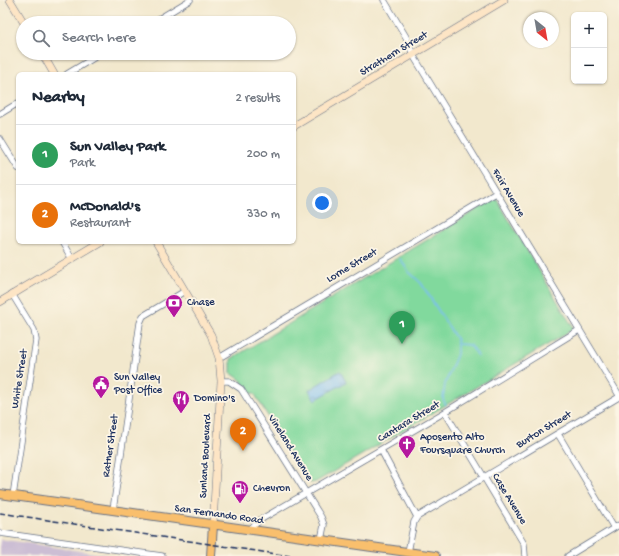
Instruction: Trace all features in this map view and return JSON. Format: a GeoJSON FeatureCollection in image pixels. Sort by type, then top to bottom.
{"type":"FeatureCollection","features":[{"type":"Feature","properties":{"kind":"main road"},"geometry":{"type":"LineString","coordinates":[[10,0],[20,16]]}},
{"type":"Feature","properties":{"kind":"main road","name":"Strathern Street"},"geometry":{"type":"LineString","coordinates":[[296,125],[504,0]]}},
{"type":"Feature","properties":{"kind":"main road"},"geometry":{"type":"LineString","coordinates":[[46,60],[53,72]]}},
{"type":"Feature","properties":{"kind":"main road"},"geometry":{"type":"LineString","coordinates":[[1,299],[96,244]]}},
{"type":"Feature","properties":{"kind":"main road"},"geometry":{"type":"LineString","coordinates":[[157,244],[211,335],[219,358]]}},
{"type":"Feature","properties":{"kind":"main road","name":"Sunland Boulevard"},"geometry":{"type":"LineString","coordinates":[[210,556],[221,381],[219,358]]}},
{"type":"Feature","properties":{"kind":"main road","name":"San Fernando Road"},"geometry":{"type":"LineString","coordinates":[[0,494],[435,556]]}},
{"type":"Feature","properties":{"kind":"street"},"geometry":{"type":"LineString","coordinates":[[164,16],[190,0]]}},
{"type":"Feature","properties":{"kind":"street","name":"Fair Avenue"},"geometry":{"type":"LineString","coordinates":[[384,0],[406,37],[413,55],[619,396]]}},
{"type":"Feature","properties":{"kind":"street"},"geometry":{"type":"LineString","coordinates":[[70,72],[90,60]]}},
{"type":"Feature","properties":{"kind":"street"},"geometry":{"type":"LineString","coordinates":[[0,114],[16,105]]}},
{"type":"Feature","properties":{"kind":"street"},"geometry":{"type":"LineString","coordinates":[[0,138],[16,165]]}},
{"type":"Feature","properties":{"kind":"street","name":"Lorne Street"},"geometry":{"type":"LineString","coordinates":[[219,358],[496,193]]}},
{"type":"Feature","properties":{"kind":"street"},"geometry":{"type":"LineString","coordinates":[[63,244],[72,258]]}},
{"type":"Feature","properties":{"kind":"street","name":"Ratner Street"},"geometry":{"type":"LineString","coordinates":[[112,510],[140,323],[143,316],[185,291]]}},
{"type":"Feature","properties":{"kind":"street","name":"White Street"},"geometry":{"type":"LineString","coordinates":[[12,294],[34,330],[36,340],[13,496]]}},
{"type":"Feature","properties":{"kind":"street","name":"Cantara Street"},"geometry":{"type":"LineString","coordinates":[[249,530],[260,520],[445,412],[579,330]]}},
{"type":"Feature","properties":{"kind":"street","name":"Vineland Avenue"},"geometry":{"type":"LineString","coordinates":[[221,381],[229,381],[241,389],[322,520],[324,525],[321,540]]}},
{"type":"Feature","properties":{"kind":"street","name":"Burton Street"},"geometry":{"type":"LineString","coordinates":[[417,517],[558,434],[619,396]]}},
{"type":"Feature","properties":{"kind":"street","name":"Case Avenue"},"geometry":{"type":"LineString","coordinates":[[445,412],[524,544],[525,556]]}},
{"type":"Feature","properties":{"kind":"street"},"geometry":{"type":"LineString","coordinates":[[558,434],[616,527],[568,556]]}},
{"type":"Feature","properties":{"kind":"street"},"geometry":{"type":"LineString","coordinates":[[381,450],[417,517],[414,522],[408,552]]}},
{"type":"Feature","properties":{"kind":"street"},"geometry":{"type":"LineString","coordinates":[[0,533],[162,556]]}},
{"type":"Feature","properties":{"kind":"shaded area"},"geometry":{"type":"Polygon","coordinates":[[[0,539],[114,556],[0,556],[0,539]]]}},
{"type":"Feature","properties":{"kind":"green space"},"geometry":{"type":"Polygon","coordinates":[[[496,198],[574,329],[316,482],[311,483],[307,481],[254,393],[247,394],[241,380],[231,373],[231,359],[496,198]]]}},
{"type":"Feature","properties":{"kind":"water"},"geometry":{"type":"Polygon","coordinates":[[[340,371],[346,382],[315,400],[309,390],[340,371]]]}},
{"type":"Feature","properties":{"kind":"waterway"},"geometry":{"type":"LineString","coordinates":[[400,259],[409,272],[421,283],[457,340],[457,354],[445,384],[443,399],[446,405]]}},
{"type":"Feature","properties":{"kind":"waterway"},"geometry":{"type":"LineString","coordinates":[[458,344],[470,345],[478,356]]}},
{"type":"Feature","properties":{"kind":"railway"},"geometry":{"type":"LineString","coordinates":[[0,513],[290,556]]}},
{"type":"Feature","properties":{"kind":"place","name":"Chase"},"geometry":{"type":"Point","coordinates":[174,318]}},
{"type":"Feature","properties":{"kind":"place","name":"Sun Valley Park"},"geometry":{"type":"Point","coordinates":[402,344]}},
{"type":"Feature","properties":{"kind":"place","name":"Sun Valley Post Office"},"geometry":{"type":"Point","coordinates":[101,399]}},
{"type":"Feature","properties":{"kind":"place","name":"Domino's"},"geometry":{"type":"Point","coordinates":[181,414]}},
{"type":"Feature","properties":{"kind":"place","name":"McDonald's"},"geometry":{"type":"Point","coordinates":[243,451]}},
{"type":"Feature","properties":{"kind":"place","name":"Aposento Alto Foursquare Church"},"geometry":{"type":"Point","coordinates":[407,459]}},
{"type":"Feature","properties":{"kind":"place","name":"Chevron"},"geometry":{"type":"Point","coordinates":[240,504]}}]}
